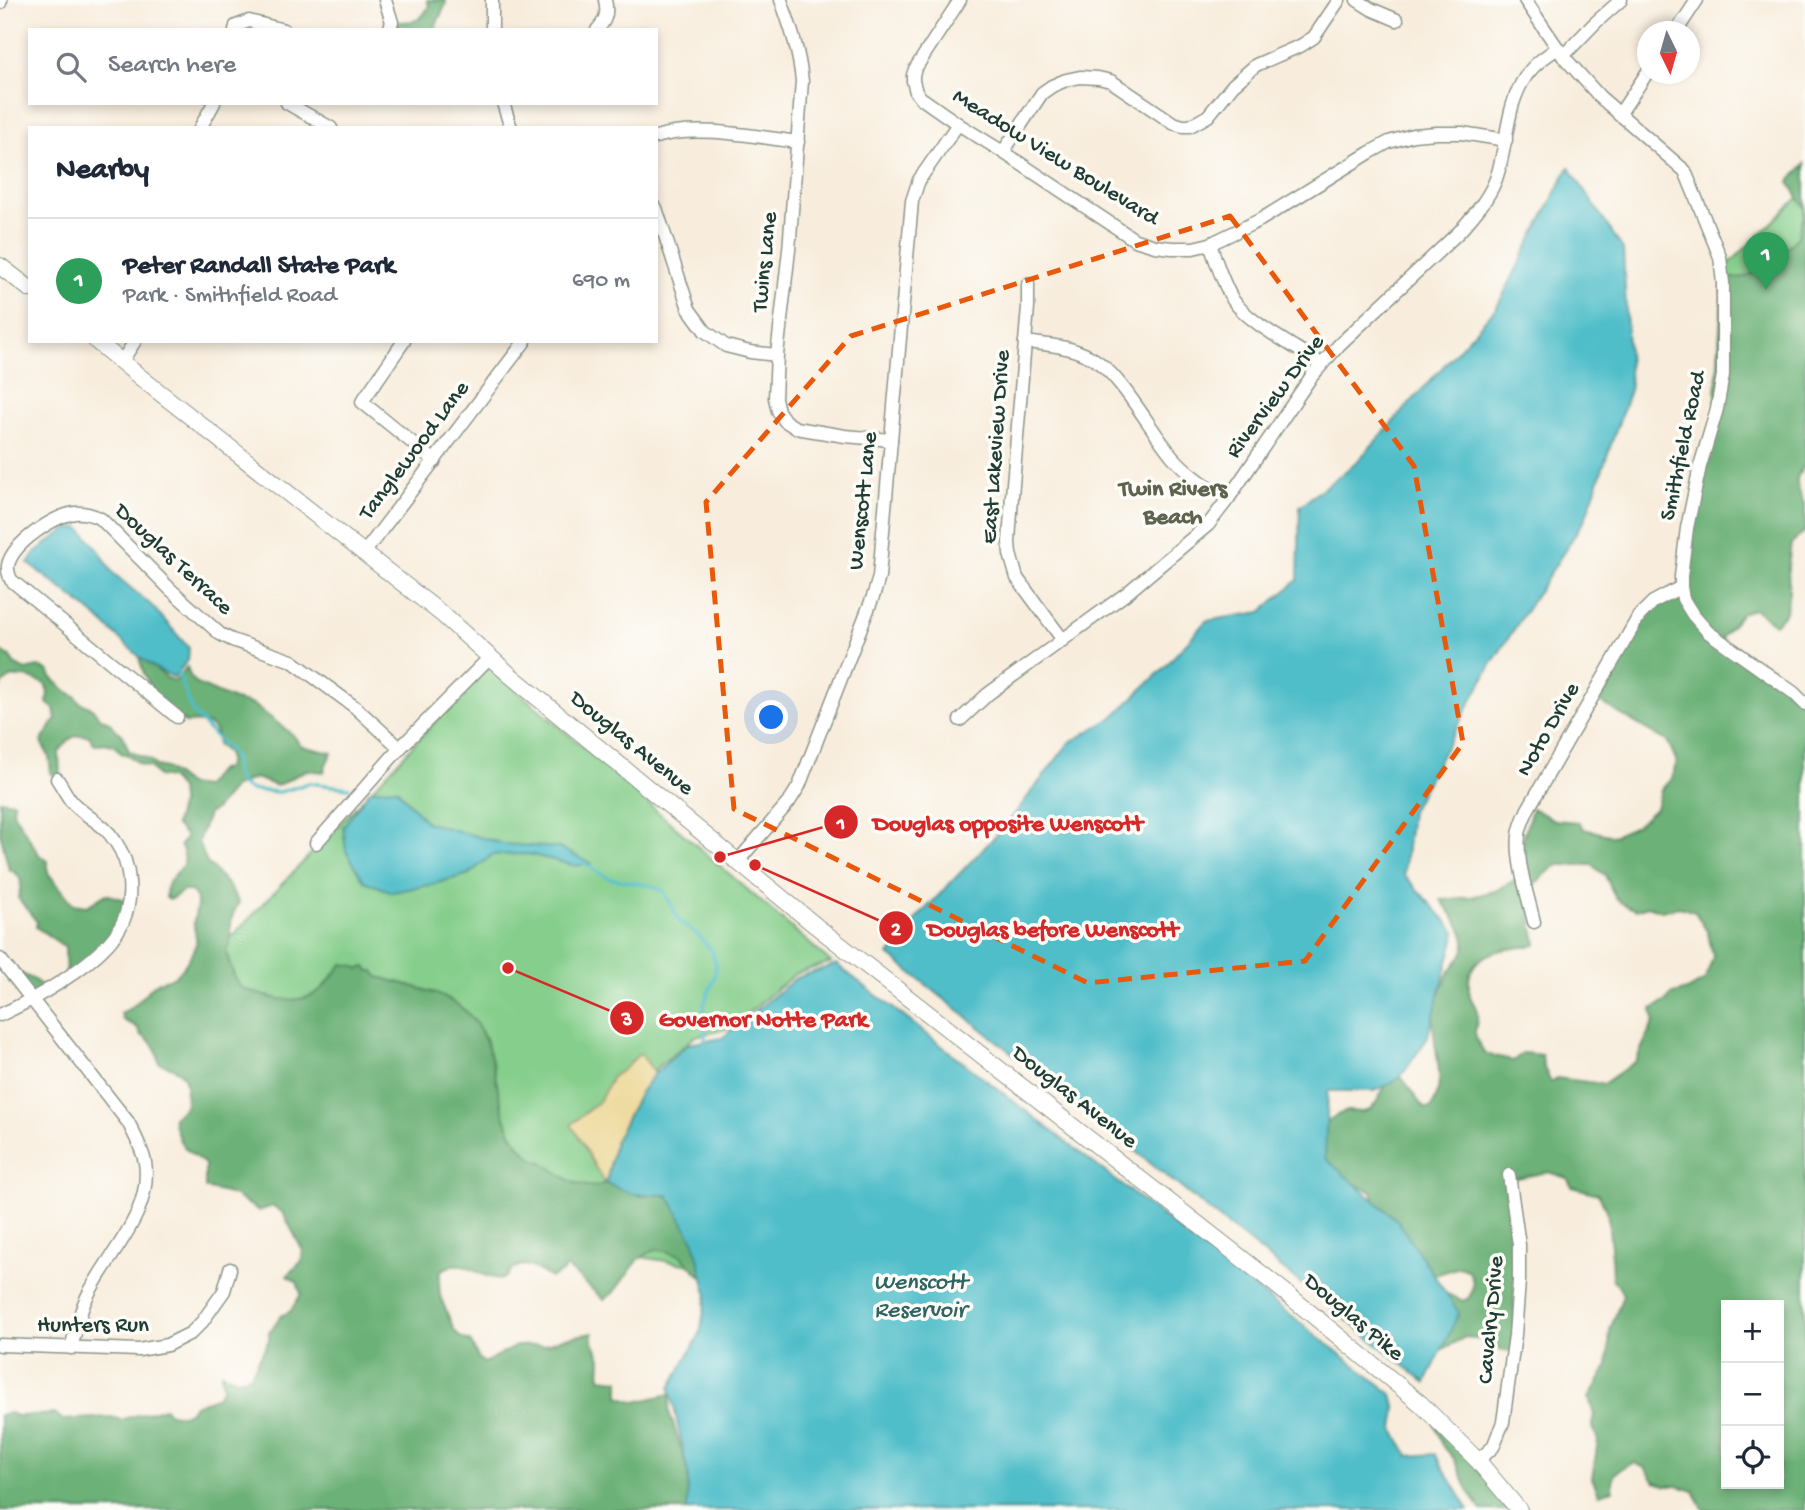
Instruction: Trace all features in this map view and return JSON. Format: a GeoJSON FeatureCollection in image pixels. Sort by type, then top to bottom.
{"type":"FeatureCollection","features":[{"type":"Feature","properties":{"kind":"main road"},"geometry":{"type":"LineString","coordinates":[[0,266],[28,287]]}},
{"type":"Feature","properties":{"kind":"main road","name":"Douglas Avenue"},"geometry":{"type":"LineString","coordinates":[[99,343],[443,615],[489,658],[816,926],[1140,1180]]}},
{"type":"Feature","properties":{"kind":"main road","name":"Douglas Pike"},"geometry":{"type":"LineString","coordinates":[[1140,1180],[1282,1289],[1421,1404],[1478,1461],[1519,1510]]}},
{"type":"Feature","properties":{"kind":"street"},"geometry":{"type":"LineString","coordinates":[[385,0],[392,22],[390,28]]}},
{"type":"Feature","properties":{"kind":"street"},"geometry":{"type":"LineString","coordinates":[[492,0],[492,28]]}},
{"type":"Feature","properties":{"kind":"street"},"geometry":{"type":"LineString","coordinates":[[599,28],[606,15],[605,0]]}},
{"type":"Feature","properties":{"kind":"street","name":"Twins Lane"},"geometry":{"type":"LineString","coordinates":[[780,0],[800,56],[802,81],[789,250],[777,355],[775,398],[778,411],[785,421],[796,428],[891,440]]}},
{"type":"Feature","properties":{"kind":"street","name":"Meadow View Boulevard"},"geometry":{"type":"LineString","coordinates":[[961,0],[913,75],[914,86],[921,98],[1135,240],[1155,246],[1194,248],[1210,244],[1260,220],[1389,142],[1413,135],[1437,133],[1462,133],[1506,140]]}},
{"type":"Feature","properties":{"kind":"street"},"geometry":{"type":"LineString","coordinates":[[1003,152],[1042,93],[1066,80],[1080,77],[1111,81],[1172,123],[1190,126],[1199,122],[1208,116],[1233,85],[1256,65],[1314,37],[1339,0]]}},
{"type":"Feature","properties":{"kind":"street"},"geometry":{"type":"LineString","coordinates":[[1357,0],[1397,20]]}},
{"type":"Feature","properties":{"kind":"street","name":"Smithfield Road"},"geometry":{"type":"LineString","coordinates":[[1525,0],[1561,52],[1600,97],[1685,171],[1720,257],[1723,284],[1723,375],[1717,410],[1697,478],[1687,528],[1681,587]]}},
{"type":"Feature","properties":{"kind":"street","name":"Riverview Drive"},"geometry":{"type":"LineString","coordinates":[[960,720],[988,695],[1127,593],[1208,525],[1321,364],[1476,214],[1496,179],[1514,102],[1527,74],[1561,52],[1621,0]]}},
{"type":"Feature","properties":{"kind":"street"},"geometry":{"type":"LineString","coordinates":[[1683,21],[1697,0]]}},
{"type":"Feature","properties":{"kind":"street"},"geometry":{"type":"LineString","coordinates":[[235,28],[249,21],[276,28]]}},
{"type":"Feature","properties":{"kind":"street"},"geometry":{"type":"LineString","coordinates":[[1619,115],[1640,84]]}},
{"type":"Feature","properties":{"kind":"street"},"geometry":{"type":"LineString","coordinates":[[201,126],[213,105]]}},
{"type":"Feature","properties":{"kind":"street"},"geometry":{"type":"LineString","coordinates":[[291,105],[327,126]]}},
{"type":"Feature","properties":{"kind":"street"},"geometry":{"type":"LineString","coordinates":[[504,105],[510,126]]}},
{"type":"Feature","properties":{"kind":"street","name":"Wenscott Lane"},"geometry":{"type":"LineString","coordinates":[[738,861],[789,802],[799,786],[874,594],[879,577],[912,201],[919,180],[958,124]]}},
{"type":"Feature","properties":{"kind":"street"},"geometry":{"type":"LineString","coordinates":[[658,136],[678,131],[705,132],[798,142]]}},
{"type":"Feature","properties":{"kind":"street"},"geometry":{"type":"LineString","coordinates":[[658,214],[689,309],[705,331],[726,346],[777,355]]}},
{"type":"Feature","properties":{"kind":"street"},"geometry":{"type":"LineString","coordinates":[[1210,244],[1229,293],[1242,311],[1321,364]]}},
{"type":"Feature","properties":{"kind":"street","name":"East Lakeview Drive"},"geometry":{"type":"LineString","coordinates":[[1028,284],[1010,554],[1017,578],[1063,640]]}},
{"type":"Feature","properties":{"kind":"street"},"geometry":{"type":"LineString","coordinates":[[1025,342],[1071,348],[1107,369],[1184,470],[1228,499]]}},
{"type":"Feature","properties":{"kind":"street"},"geometry":{"type":"LineString","coordinates":[[122,361],[134,343]]}},
{"type":"Feature","properties":{"kind":"street"},"geometry":{"type":"LineString","coordinates":[[403,343],[362,402],[435,461]]}},
{"type":"Feature","properties":{"kind":"street","name":"Tanglewood Lane"},"geometry":{"type":"LineString","coordinates":[[364,553],[523,343]]}},
{"type":"Feature","properties":{"kind":"street","name":"Douglas Terrace"},"geometry":{"type":"LineString","coordinates":[[177,717],[11,580],[8,562],[24,541],[49,522],[63,516],[82,513],[101,519],[170,589],[220,634],[292,661],[355,707],[400,748]]}},
{"type":"Feature","properties":{"kind":"street"},"geometry":{"type":"LineString","coordinates":[[1681,587],[1683,599],[1707,632],[1794,693],[1805,704]]}},
{"type":"Feature","properties":{"kind":"street","name":"Noto Drive"},"geometry":{"type":"LineString","coordinates":[[1534,922],[1519,846],[1519,835],[1525,816],[1639,616],[1653,602],[1681,587]]}},
{"type":"Feature","properties":{"kind":"street"},"geometry":{"type":"LineString","coordinates":[[316,843],[400,748],[489,658]]}},
{"type":"Feature","properties":{"kind":"street"},"geometry":{"type":"LineString","coordinates":[[0,1015],[33,1000],[101,953],[124,922],[128,907],[130,890],[124,855],[114,838],[99,823],[72,803],[57,779]]}},
{"type":"Feature","properties":{"kind":"street"},"geometry":{"type":"LineString","coordinates":[[0,959],[128,1122],[144,1159],[146,1177],[143,1200],[132,1224],[86,1297],[71,1348]]}},
{"type":"Feature","properties":{"kind":"street","name":"Cavalry Drive"},"geometry":{"type":"LineString","coordinates":[[1478,1461],[1493,1447],[1506,1413],[1516,1325],[1520,1245],[1509,1175]]}},
{"type":"Feature","properties":{"kind":"street","name":"Hunters Run"},"geometry":{"type":"LineString","coordinates":[[0,1345],[139,1350],[154,1348],[191,1333],[224,1291],[230,1269]]}},
{"type":"Feature","properties":{"kind":"highlighted area"},"geometry":{"type":"Polygon","coordinates":[[[1230,216],[1414,466],[1463,743],[1305,961],[1088,983],[734,809],[706,502],[851,336],[1230,216]]]}},
{"type":"Feature","properties":{"kind":"green space"},"geometry":{"type":"Polygon","coordinates":[[[427,0],[445,0],[446,4],[436,28],[391,28],[393,23],[418,19],[429,6],[427,0]]]}},
{"type":"Feature","properties":{"kind":"green space"},"geometry":{"type":"Polygon","coordinates":[[[1805,164],[1805,209],[1789,182],[1805,164]]]}},
{"type":"Feature","properties":{"kind":"green space"},"geometry":{"type":"Polygon","coordinates":[[[1805,191],[1805,343],[1730,363],[1727,266],[1805,191]]]}},
{"type":"Feature","properties":{"kind":"green space"},"geometry":{"type":"Polygon","coordinates":[[[1805,209],[1805,466],[1797,481],[1805,508],[1805,531],[1791,544],[1786,612],[1775,624],[1754,609],[1742,613],[1721,638],[1805,703],[1805,1510],[1704,1510],[1694,1491],[1655,1482],[1645,1468],[1635,1463],[1614,1475],[1613,1490],[1599,1494],[1592,1478],[1598,1441],[1592,1424],[1594,1415],[1589,1398],[1608,1365],[1610,1330],[1623,1295],[1612,1280],[1607,1210],[1598,1194],[1572,1187],[1567,1178],[1548,1172],[1512,1179],[1515,1351],[1502,1351],[1484,1339],[1465,1337],[1445,1348],[1435,1350],[1443,1292],[1463,1301],[1469,1298],[1473,1284],[1468,1270],[1459,1267],[1420,1280],[1376,1206],[1372,1192],[1344,1177],[1331,1166],[1323,1153],[1322,1143],[1325,1124],[1348,1111],[1370,1110],[1387,1083],[1400,1076],[1421,1104],[1425,1108],[1431,1108],[1439,1084],[1433,1024],[1435,1007],[1447,976],[1461,956],[1465,943],[1459,926],[1441,900],[1495,891],[1520,877],[1520,850],[1532,808],[1554,820],[1579,822],[1584,829],[1613,836],[1636,826],[1656,808],[1661,790],[1671,779],[1677,762],[1668,742],[1594,699],[1648,603],[1680,585],[1715,414],[1723,279],[1746,277],[1774,260],[1798,237],[1805,209]],[[1556,865],[1527,889],[1536,945],[1487,955],[1472,969],[1469,981],[1470,996],[1477,1014],[1476,1036],[1484,1053],[1513,1061],[1523,1053],[1542,1055],[1543,1066],[1551,1082],[1557,1078],[1603,1084],[1636,1061],[1654,1021],[1652,1009],[1667,1001],[1670,995],[1687,990],[1705,980],[1713,957],[1708,933],[1695,912],[1679,907],[1662,911],[1648,906],[1636,910],[1629,907],[1616,899],[1605,875],[1592,865],[1556,865]]]}},
{"type":"Feature","properties":{"kind":"green space"},"geometry":{"type":"Polygon","coordinates":[[[0,651],[25,670],[38,667],[48,670],[51,677],[65,690],[79,702],[92,708],[99,717],[122,734],[129,751],[150,760],[156,766],[166,768],[188,785],[204,787],[218,771],[227,767],[227,754],[217,745],[213,727],[198,722],[185,723],[169,709],[145,675],[139,655],[167,678],[175,681],[187,667],[197,684],[234,700],[254,705],[293,735],[301,746],[332,753],[324,772],[306,770],[277,786],[255,778],[235,786],[215,810],[208,814],[198,842],[207,863],[228,885],[239,903],[232,916],[227,951],[228,960],[240,987],[270,997],[302,999],[320,990],[343,964],[359,969],[366,967],[378,977],[422,989],[456,1003],[473,1019],[483,1035],[510,1129],[520,1145],[534,1159],[581,1185],[596,1186],[611,1179],[640,1196],[663,1194],[672,1200],[703,1256],[707,1282],[680,1255],[656,1249],[639,1259],[613,1293],[604,1300],[567,1267],[551,1278],[533,1267],[522,1265],[505,1278],[497,1279],[460,1265],[452,1265],[441,1270],[440,1296],[454,1330],[460,1337],[471,1342],[478,1358],[484,1363],[516,1346],[544,1345],[563,1338],[593,1333],[593,1342],[601,1358],[600,1378],[619,1380],[619,1396],[636,1402],[670,1394],[669,1411],[687,1467],[696,1510],[0,1510],[0,1415],[56,1414],[63,1420],[111,1417],[122,1420],[164,1408],[170,1413],[183,1415],[189,1412],[194,1405],[218,1396],[223,1387],[221,1373],[238,1379],[250,1376],[269,1340],[269,1331],[281,1316],[291,1311],[301,1294],[297,1282],[287,1276],[301,1262],[303,1251],[283,1213],[273,1206],[259,1211],[233,1195],[205,1188],[205,1164],[183,1145],[173,1117],[185,1105],[185,1079],[176,1069],[159,1063],[151,1043],[141,1035],[137,1027],[123,1020],[121,1013],[135,1004],[154,985],[178,974],[196,944],[194,925],[197,902],[194,895],[191,891],[183,891],[171,899],[166,898],[167,886],[185,859],[180,845],[185,835],[175,825],[181,802],[180,789],[170,778],[158,776],[150,767],[121,753],[115,746],[105,743],[95,745],[89,736],[71,738],[59,752],[60,780],[51,773],[49,756],[41,742],[56,719],[54,709],[47,703],[48,691],[45,684],[27,677],[15,677],[4,682],[0,688],[0,651]]]}},
{"type":"Feature","properties":{"kind":"green space"},"geometry":{"type":"Polygon","coordinates":[[[488,665],[831,962],[795,974],[730,1028],[696,1036],[656,1068],[611,1141],[602,1188],[697,1266],[312,1205],[143,1030],[488,665]]]}},
{"type":"Feature","properties":{"kind":"green space"},"geometry":{"type":"Polygon","coordinates":[[[0,800],[14,802],[13,812],[40,856],[48,861],[48,873],[73,904],[87,906],[106,894],[127,902],[115,933],[94,960],[70,978],[25,998],[5,967],[33,979],[45,988],[66,979],[65,947],[36,927],[37,922],[18,898],[21,881],[9,869],[0,833],[0,800]]]}},
{"type":"Feature","properties":{"kind":"green space"},"geometry":{"type":"Polygon","coordinates":[[[1434,1422],[1524,1510],[1481,1510],[1468,1490],[1453,1457],[1443,1446],[1434,1422]]]}},
{"type":"Feature","properties":{"kind":"sand"},"geometry":{"type":"Polygon","coordinates":[[[640,1053],[655,1073],[641,1091],[615,1141],[606,1184],[571,1125],[600,1100],[612,1077],[640,1053]]]}},
{"type":"Feature","properties":{"kind":"water"},"geometry":{"type":"Polygon","coordinates":[[[1569,167],[1623,249],[1630,390],[1585,519],[1491,665],[1411,811],[1404,875],[1456,932],[1427,1039],[1399,1079],[1374,1091],[1328,1091],[1325,1158],[1398,1221],[1459,1313],[1426,1383],[889,955],[918,917],[1006,825],[1069,743],[1113,717],[1164,668],[1206,621],[1261,612],[1298,580],[1300,506],[1356,463],[1497,307],[1569,167]]]}},
{"type":"Feature","properties":{"kind":"water"},"geometry":{"type":"Polygon","coordinates":[[[79,527],[99,550],[113,573],[152,606],[189,648],[188,660],[174,677],[144,660],[92,613],[28,563],[35,552],[67,529],[79,527]]]}},
{"type":"Feature","properties":{"kind":"water"},"geometry":{"type":"Polygon","coordinates":[[[396,788],[426,822],[504,844],[559,848],[591,863],[576,866],[529,854],[492,855],[469,874],[392,892],[364,881],[346,851],[343,827],[370,790],[396,788]]]}},
{"type":"Feature","properties":{"kind":"water","name":"Wenscott Reservoir"},"geometry":{"type":"Polygon","coordinates":[[[836,964],[1392,1394],[1396,1410],[1393,1429],[1409,1456],[1435,1454],[1469,1510],[687,1510],[688,1474],[670,1388],[700,1334],[707,1294],[694,1242],[668,1195],[633,1194],[606,1184],[615,1141],[641,1091],[655,1073],[688,1044],[722,1038],[796,978],[836,964]]]}},
{"type":"Feature","properties":{"kind":"waterway"},"geometry":{"type":"LineString","coordinates":[[178,672],[193,713],[232,754],[240,784],[251,790],[280,792],[310,783],[349,788]]}},
{"type":"Feature","properties":{"kind":"waterway"},"geometry":{"type":"LineString","coordinates":[[585,864],[608,878],[654,886],[664,892],[680,922],[697,934],[712,951],[716,965],[714,979],[704,1004],[705,1040]]}},
{"type":"Feature","properties":{"kind":"place","name":"Peter Randall State Park"},"geometry":{"type":"Point","coordinates":[1766,290]}},
{"type":"Feature","properties":{"kind":"place","name":"Douglas opposite Wenscott"},"geometry":{"type":"Point","coordinates":[720,857]}},
{"type":"Feature","properties":{"kind":"place","name":"Douglas before Wenscott"},"geometry":{"type":"Point","coordinates":[755,865]}},
{"type":"Feature","properties":{"kind":"place","name":"Governor Notte Park"},"geometry":{"type":"Point","coordinates":[508,968]}},
{"type":"Feature","properties":{"kind":"district","name":"Twin Rivers Beach"},"geometry":{"type":"Point","coordinates":[1173,504]}}]}
